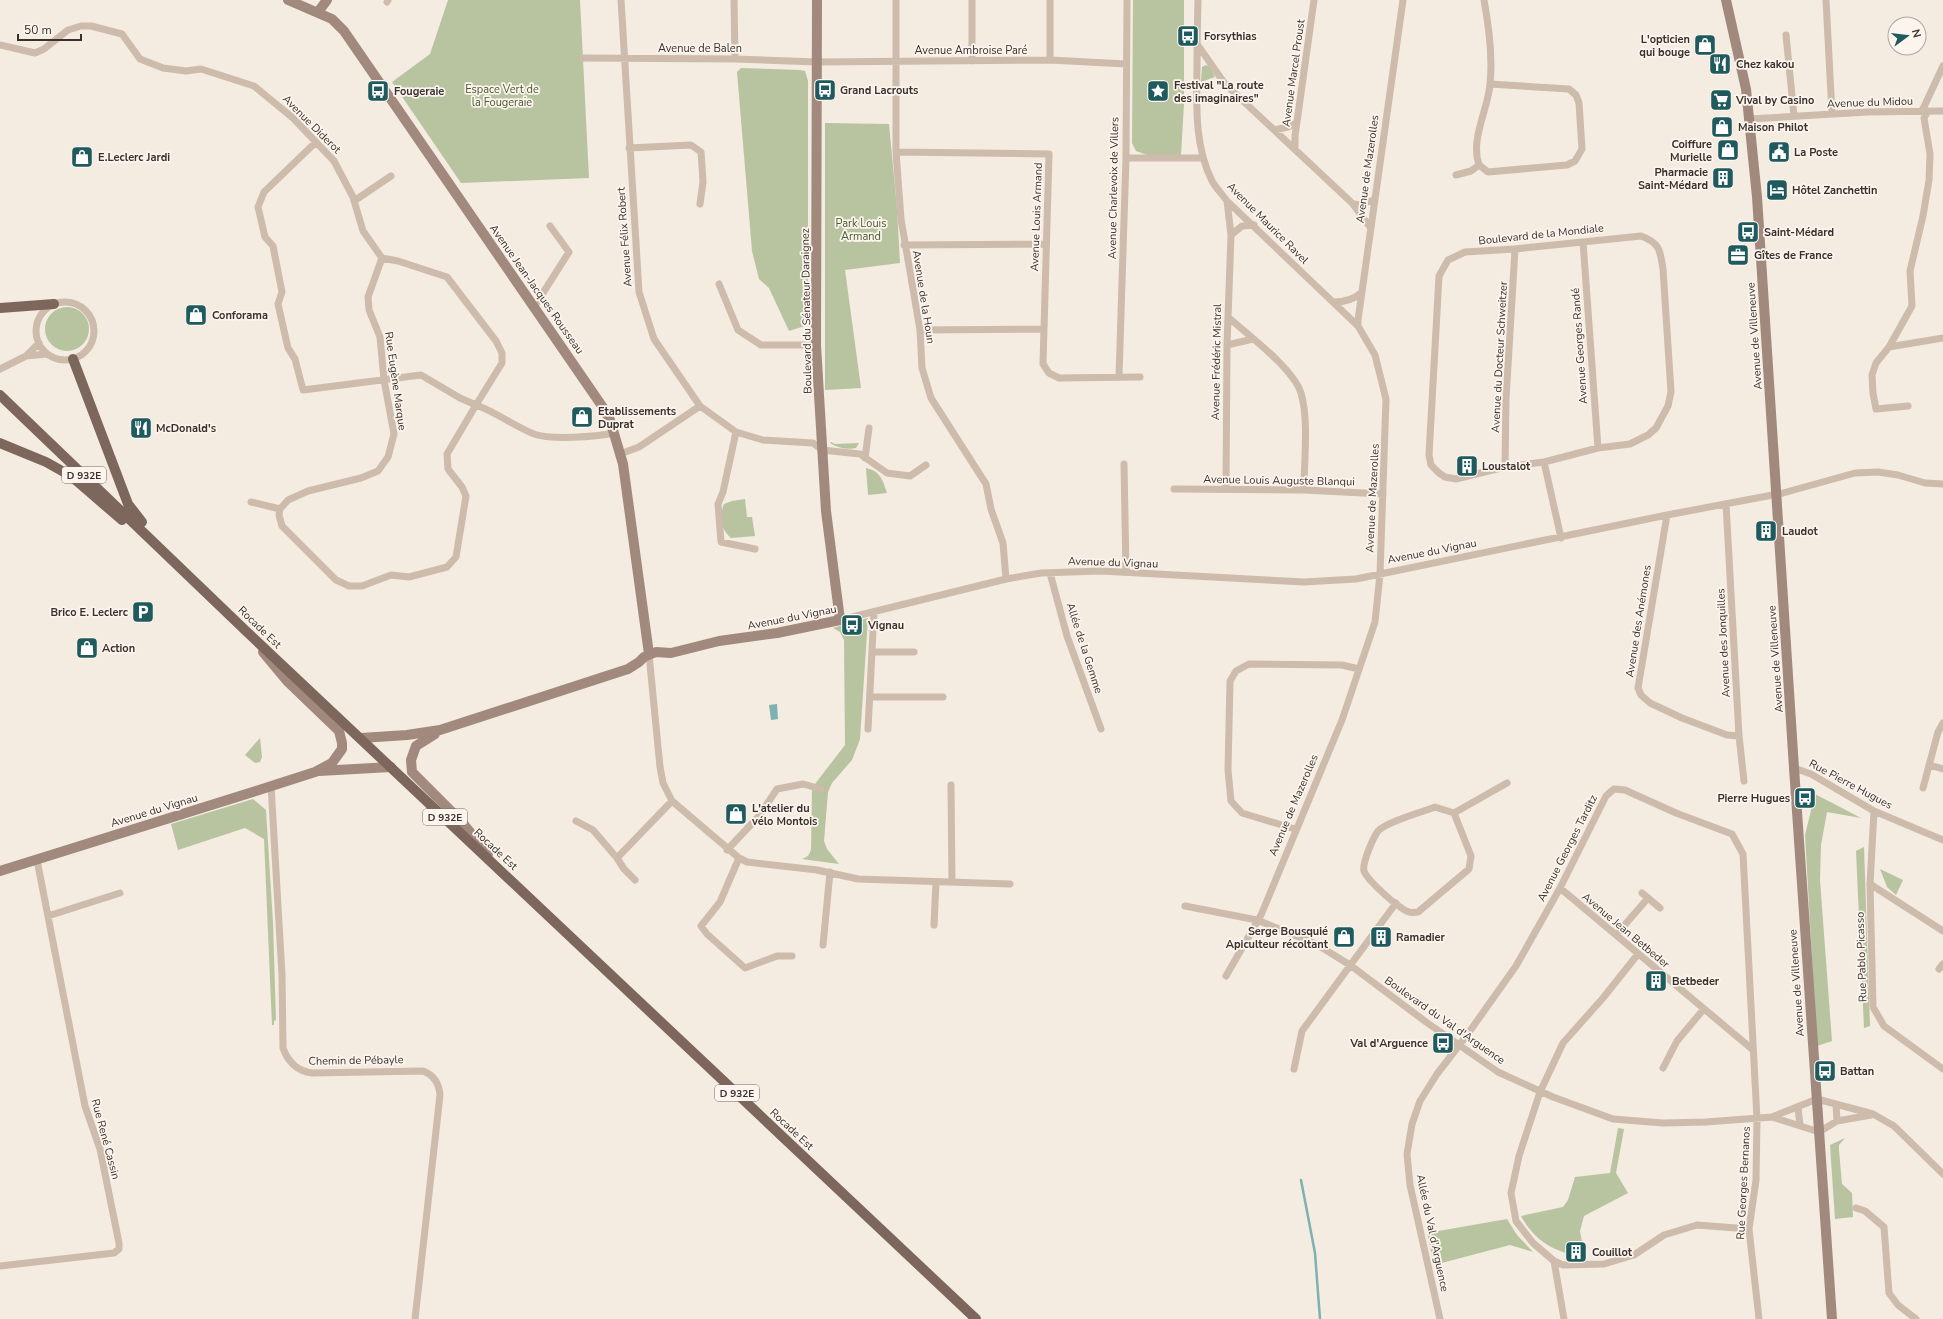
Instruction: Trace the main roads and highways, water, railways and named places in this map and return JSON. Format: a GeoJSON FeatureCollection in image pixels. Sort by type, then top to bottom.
{"type":"FeatureCollection","features":[{"type":"Feature","properties":{"kind":"main road"},"geometry":{"type":"LineString","coordinates":[[0,308],[54,304]]}},
{"type":"Feature","properties":{"kind":"main road"},"geometry":{"type":"LineString","coordinates":[[73,359],[131,510],[214,592],[236,620]]}},
{"type":"Feature","properties":{"kind":"main road","name":"Rocade Est"},"geometry":{"type":"LineString","coordinates":[[0,395],[246,631],[976,1319]]}},
{"type":"Feature","properties":{"kind":"main road"},"geometry":{"type":"LineString","coordinates":[[0,444],[46,462],[71,476],[88,489],[147,542],[168,555]]}},
{"type":"Feature","properties":{"kind":"water"},"geometry":{"type":"Polygon","coordinates":[[[777,704],[778,719],[771,720],[769,705],[777,704]]]}},
{"type":"Feature","properties":{"kind":"waterway"},"geometry":{"type":"LineString","coordinates":[[1301,1180],[1315,1253],[1320,1319]]}},
{"type":"Feature","properties":{"kind":"place","name":"Forsythias"},"geometry":{"type":"Point","coordinates":[1188,36]}},
{"type":"Feature","properties":{"kind":"place","name":"L'opticien qui bouge"},"geometry":{"type":"Point","coordinates":[1705,45]}},
{"type":"Feature","properties":{"kind":"place","name":"Chez kakou"},"geometry":{"type":"Point","coordinates":[1720,64]}},
{"type":"Feature","properties":{"kind":"place","name":"Grand Lacrouts"},"geometry":{"type":"Point","coordinates":[825,90]}},
{"type":"Feature","properties":{"kind":"place","name":"Fougeraie"},"geometry":{"type":"Point","coordinates":[378,91]}},
{"type":"Feature","properties":{"kind":"place","name":"Festival \"La route des imaginaires\""},"geometry":{"type":"Point","coordinates":[1158,91]}},
{"type":"Feature","properties":{"kind":"place","name":"Vival by Casino"},"geometry":{"type":"Point","coordinates":[1721,100]}},
{"type":"Feature","properties":{"kind":"place","name":"Maison Philot"},"geometry":{"type":"Point","coordinates":[1722,127]}},
{"type":"Feature","properties":{"kind":"place","name":"Coiffure Murielle"},"geometry":{"type":"Point","coordinates":[1728,150]}},
{"type":"Feature","properties":{"kind":"place","name":"La Poste"},"geometry":{"type":"Point","coordinates":[1779,152]}},
{"type":"Feature","properties":{"kind":"place","name":"E.Leclerc Jardi"},"geometry":{"type":"Point","coordinates":[82,157]}},
{"type":"Feature","properties":{"kind":"place","name":"Pharmacie Saint-Médard"},"geometry":{"type":"Point","coordinates":[1723,178]}},
{"type":"Feature","properties":{"kind":"place","name":"Hôtel Zanchettin"},"geometry":{"type":"Point","coordinates":[1777,190]}},
{"type":"Feature","properties":{"kind":"place","name":"Saint-Médard"},"geometry":{"type":"Point","coordinates":[1748,232]}},
{"type":"Feature","properties":{"kind":"place","name":"Gîtes de France"},"geometry":{"type":"Point","coordinates":[1738,255]}},
{"type":"Feature","properties":{"kind":"place","name":"Conforama"},"geometry":{"type":"Point","coordinates":[196,315]}},
{"type":"Feature","properties":{"kind":"place","name":"Etablissements Duprat"},"geometry":{"type":"Point","coordinates":[582,417]}},
{"type":"Feature","properties":{"kind":"place","name":"McDonald's"},"geometry":{"type":"Point","coordinates":[141,428]}},
{"type":"Feature","properties":{"kind":"place","name":"Loustalot"},"geometry":{"type":"Point","coordinates":[1467,466]}},
{"type":"Feature","properties":{"kind":"place","name":"Laudot"},"geometry":{"type":"Point","coordinates":[1766,531]}},
{"type":"Feature","properties":{"kind":"place","name":"Brico E. Leclerc"},"geometry":{"type":"Point","coordinates":[143,612]}},
{"type":"Feature","properties":{"kind":"place","name":"Vignau"},"geometry":{"type":"Point","coordinates":[852,625]}},
{"type":"Feature","properties":{"kind":"place","name":"Action"},"geometry":{"type":"Point","coordinates":[87,648]}},
{"type":"Feature","properties":{"kind":"place","name":"Pierre Hugues"},"geometry":{"type":"Point","coordinates":[1805,798]}},
{"type":"Feature","properties":{"kind":"place","name":"L'atelier du vélo Montois"},"geometry":{"type":"Point","coordinates":[736,814]}},
{"type":"Feature","properties":{"kind":"place","name":"Serge Bousquié Apiculteur récoltant"},"geometry":{"type":"Point","coordinates":[1344,937]}},
{"type":"Feature","properties":{"kind":"place","name":"Ramadier"},"geometry":{"type":"Point","coordinates":[1381,937]}},
{"type":"Feature","properties":{"kind":"place","name":"Betbeder"},"geometry":{"type":"Point","coordinates":[1656,981]}},
{"type":"Feature","properties":{"kind":"place","name":"Val d'Arguence"},"geometry":{"type":"Point","coordinates":[1443,1043]}},
{"type":"Feature","properties":{"kind":"place","name":"Battan"},"geometry":{"type":"Point","coordinates":[1825,1071]}},
{"type":"Feature","properties":{"kind":"place","name":"Couillot"},"geometry":{"type":"Point","coordinates":[1576,1252]}},
{"type":"Feature","properties":{"kind":"park label","name":"Espace Vert de la Fougeraie"},"geometry":{"type":"Point","coordinates":[502,95]}},
{"type":"Feature","properties":{"kind":"park label","name":"Park Louis Armand"},"geometry":{"type":"Point","coordinates":[861,229]}}]}
